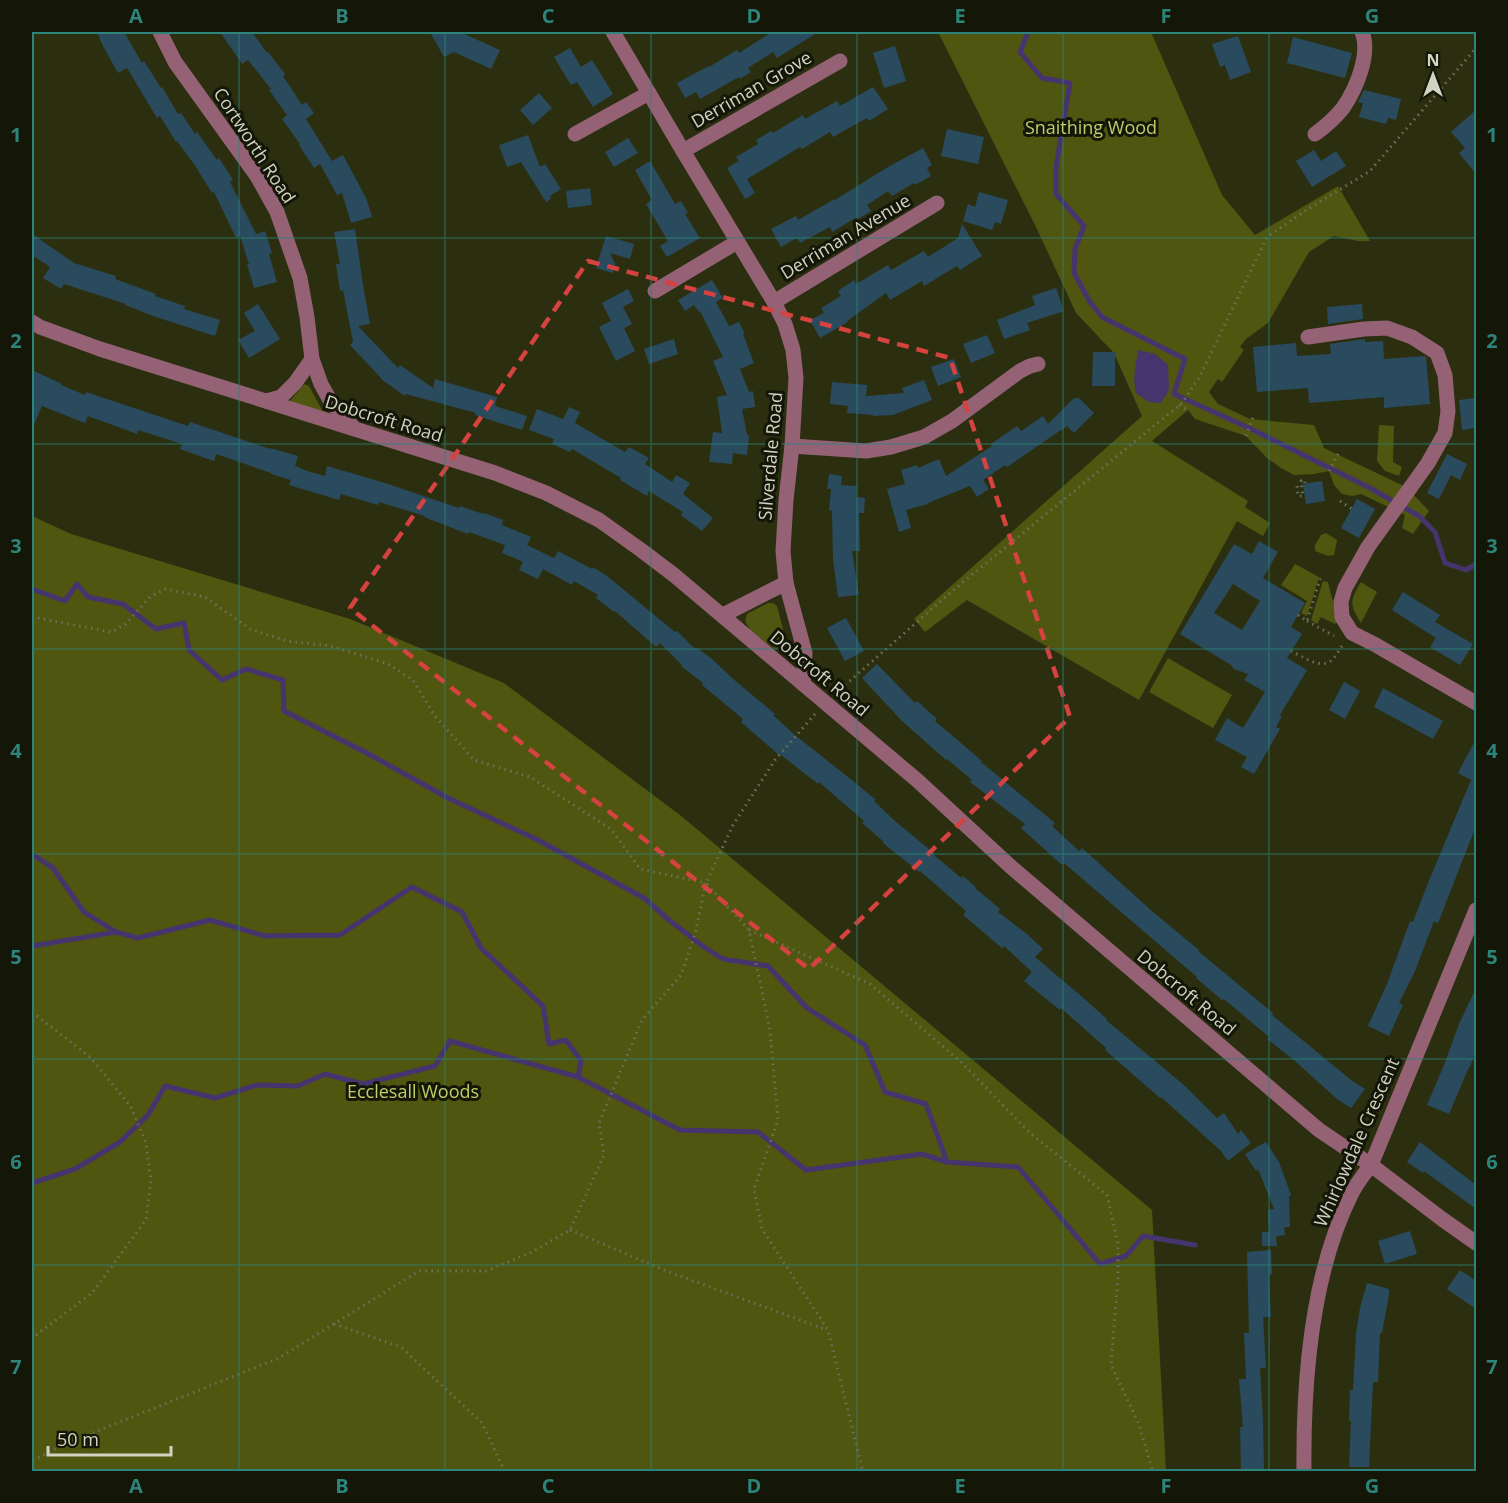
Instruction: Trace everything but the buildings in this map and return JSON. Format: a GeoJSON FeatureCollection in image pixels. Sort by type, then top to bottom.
{"type":"FeatureCollection","features":[{"type":"Feature","properties":{"kind":"street","name":"Cortworth Road"},"geometry":{"type":"LineString","coordinates":[[160,32],[175,62],[257,176],[277,212],[300,278],[312,359],[321,384],[332,404],[355,429]]}},
{"type":"Feature","properties":{"kind":"street","name":"Silverdale Road"},"geometry":{"type":"LineString","coordinates":[[613,32],[774,302],[785,324],[793,350],[796,378],[783,550],[786,583],[805,653],[803,684]]}},
{"type":"Feature","properties":{"kind":"street"},"geometry":{"type":"LineString","coordinates":[[1315,134],[1329,124],[1343,108],[1353,91],[1360,75],[1365,51],[1362,32]]}},
{"type":"Feature","properties":{"kind":"street","name":"Derriman Grove"},"geometry":{"type":"LineString","coordinates":[[683,151],[840,61]]}},
{"type":"Feature","properties":{"kind":"street"},"geometry":{"type":"LineString","coordinates":[[575,134],[649,93]]}},
{"type":"Feature","properties":{"kind":"street","name":"Derriman Avenue"},"geometry":{"type":"LineString","coordinates":[[774,302],[937,203]]}},
{"type":"Feature","properties":{"kind":"street"},"geometry":{"type":"LineString","coordinates":[[655,291],[737,242]]}},
{"type":"Feature","properties":{"kind":"street","name":"Dobcroft Road"},"geometry":{"type":"LineString","coordinates":[[32,322],[100,349],[495,473],[546,493],[599,520],[723,615],[918,781],[1018,873],[1319,1130],[1476,1242]]}},
{"type":"Feature","properties":{"kind":"street"},"geometry":{"type":"LineString","coordinates":[[1308,337],[1387,328],[1412,337],[1437,353],[1445,375],[1448,411],[1445,433],[1428,463],[1368,547],[1345,588],[1341,602],[1342,617],[1349,638],[1374,644],[1476,703]]}},
{"type":"Feature","properties":{"kind":"street"},"geometry":{"type":"LineString","coordinates":[[266,401],[281,397],[295,383],[312,359]]}},
{"type":"Feature","properties":{"kind":"street"},"geometry":{"type":"LineString","coordinates":[[792,446],[866,451],[891,447],[924,437],[952,420],[1020,371],[1038,364]]}},
{"type":"Feature","properties":{"kind":"street"},"geometry":{"type":"LineString","coordinates":[[723,615],[786,583]]}},
{"type":"Feature","properties":{"kind":"street","name":"Whirlowdale Crescent"},"geometry":{"type":"LineString","coordinates":[[1304,1472],[1308,1370],[1318,1290],[1337,1225],[1352,1192],[1371,1165],[1476,910]]}},
{"type":"Feature","properties":{"kind":"path"},"geometry":{"type":"LineString","coordinates":[[32,1461],[60,1446],[279,1358],[418,1271],[486,1271],[532,1252],[570,1230],[604,1155],[599,1123],[642,1020],[681,975],[695,934],[706,883],[733,825],[775,760],[825,703],[957,587],[1180,404],[1199,378],[1267,237],[1370,171],[1476,48]]}},
{"type":"Feature","properties":{"kind":"path"},"geometry":{"type":"LineString","coordinates":[[1180,404],[1188,410]]}},
{"type":"Feature","properties":{"kind":"path"},"geometry":{"type":"LineString","coordinates":[[1246,436],[1253,417]]}},
{"type":"Feature","properties":{"kind":"path"},"geometry":{"type":"LineString","coordinates":[[1329,471],[1338,454]]}},
{"type":"Feature","properties":{"kind":"path"},"geometry":{"type":"LineString","coordinates":[[1297,486],[1298,496],[1303,496],[1300,481],[1305,482],[1310,479]]}},
{"type":"Feature","properties":{"kind":"path"},"geometry":{"type":"LineString","coordinates":[[1340,501],[1352,509]]}},
{"type":"Feature","properties":{"kind":"path"},"geometry":{"type":"LineString","coordinates":[[1307,621],[1321,576]]}},
{"type":"Feature","properties":{"kind":"path"},"geometry":{"type":"LineString","coordinates":[[32,618],[111,632],[126,624],[150,597],[165,589],[205,597],[250,629],[287,641],[331,646],[388,664],[413,680],[435,716],[474,760],[530,777],[611,829],[640,869],[706,883],[749,930],[870,984],[960,1062],[1030,1133],[1107,1195],[1118,1244],[1118,1278],[1111,1365],[1138,1422],[1153,1472]]}},
{"type":"Feature","properties":{"kind":"path"},"geometry":{"type":"LineString","coordinates":[[1291,651],[1322,664],[1331,661],[1349,638],[1298,615]]}},
{"type":"Feature","properties":{"kind":"path"},"geometry":{"type":"LineString","coordinates":[[749,930],[770,1030],[778,1120],[754,1189],[762,1229],[828,1330],[863,1472]]}},
{"type":"Feature","properties":{"kind":"path"},"geometry":{"type":"LineString","coordinates":[[32,1012],[90,1057],[131,1107],[146,1143],[151,1181],[146,1220],[92,1293],[32,1338]]}},
{"type":"Feature","properties":{"kind":"path"},"geometry":{"type":"LineString","coordinates":[[570,1230],[664,1269],[828,1330]]}},
{"type":"Feature","properties":{"kind":"path"},"geometry":{"type":"LineString","coordinates":[[334,1323],[401,1347],[482,1423],[505,1472]]}},
{"type":"Feature","properties":{"kind":"highlighted area"},"geometry":{"type":"Polygon","coordinates":[[[588,261],[950,358],[1070,717],[809,969],[350,608],[588,261]]]}},
{"type":"Feature","properties":{"kind":"green space","name":"Snaithing Wood"},"geometry":{"type":"Polygon","coordinates":[[[938,32],[1151,32],[1222,195],[1255,235],[1338,186],[1370,241],[1334,236],[1309,252],[1268,323],[1246,339],[1240,347],[1244,350],[1222,382],[1218,379],[1209,392],[1218,404],[1250,419],[1314,425],[1324,448],[1406,487],[1429,511],[1413,534],[1402,528],[1405,515],[1361,494],[1353,496],[1342,494],[1334,485],[1329,471],[1294,475],[1266,457],[1246,436],[1195,419],[1188,410],[1152,441],[1248,501],[1245,507],[1270,523],[1263,536],[1237,521],[1139,700],[967,600],[925,632],[914,619],[1142,416],[1114,353],[1076,313],[1036,227],[938,32]]]}},
{"type":"Feature","properties":{"kind":"green space"},"geometry":{"type":"Polygon","coordinates":[[[304,384],[309,386],[322,410],[319,416],[289,402],[304,384]]]}},
{"type":"Feature","properties":{"kind":"green space"},"geometry":{"type":"Polygon","coordinates":[[[1379,425],[1394,426],[1393,462],[1402,467],[1399,476],[1385,471],[1377,461],[1379,425]]]}},
{"type":"Feature","properties":{"kind":"green space","name":"Ecclesall Woods"},"geometry":{"type":"Polygon","coordinates":[[[32,516],[71,534],[350,619],[504,683],[680,815],[1152,1210],[1166,1471],[32,1471],[32,516]]]}},
{"type":"Feature","properties":{"kind":"green space"},"geometry":{"type":"Polygon","coordinates":[[[1326,533],[1337,540],[1334,555],[1328,556],[1315,551],[1315,545],[1321,535],[1326,533]]]}},
{"type":"Feature","properties":{"kind":"green space"},"geometry":{"type":"Polygon","coordinates":[[[1295,564],[1319,577],[1307,616],[1301,613],[1307,601],[1281,585],[1295,564]]]}},
{"type":"Feature","properties":{"kind":"green space"},"geometry":{"type":"Polygon","coordinates":[[[1323,581],[1328,582],[1338,621],[1335,624],[1321,617],[1317,624],[1311,620],[1323,581]]]}},
{"type":"Feature","properties":{"kind":"green space"},"geometry":{"type":"Polygon","coordinates":[[[1361,582],[1377,592],[1361,623],[1354,612],[1352,602],[1361,582]]]}},
{"type":"Feature","properties":{"kind":"green space"},"geometry":{"type":"Polygon","coordinates":[[[768,603],[777,606],[786,641],[781,648],[775,649],[751,631],[745,621],[747,614],[768,603]]]}},
{"type":"Feature","properties":{"kind":"green space"},"geometry":{"type":"Polygon","coordinates":[[[1168,658],[1232,695],[1213,728],[1149,692],[1168,658]]]}},
{"type":"Feature","properties":{"kind":"shaded area"},"geometry":{"type":"Polygon","coordinates":[[[1138,350],[1155,354],[1168,365],[1169,390],[1161,403],[1149,402],[1136,393],[1134,377],[1138,350]]]}},
{"type":"Feature","properties":{"kind":"waterway"},"geometry":{"type":"LineString","coordinates":[[1028,32],[1020,52],[1042,78],[1070,83],[1056,167],[1056,194],[1084,226],[1075,249],[1074,273],[1090,302],[1102,317],[1185,359],[1174,394],[1370,488],[1419,516],[1435,532],[1445,563],[1466,570],[1476,564]]}},
{"type":"Feature","properties":{"kind":"waterway"},"geometry":{"type":"LineString","coordinates":[[32,589],[65,601],[77,584],[88,597],[123,604],[156,629],[184,623],[189,650],[222,680],[246,669],[283,680],[284,711],[448,798],[536,839],[644,898],[669,920],[723,959],[768,966],[807,1008],[865,1045],[885,1092],[926,1104],[947,1162],[1018,1167],[1100,1264],[1126,1256],[1143,1236],[1195,1245]]}},
{"type":"Feature","properties":{"kind":"waterway"},"geometry":{"type":"LineString","coordinates":[[32,854],[53,868],[84,912],[116,932],[138,938],[210,920],[265,936],[340,935],[412,887],[462,912],[481,948],[543,1006],[549,1044],[566,1040],[581,1061],[578,1077],[680,1130],[758,1132],[806,1170],[922,1154],[947,1162]]}},
{"type":"Feature","properties":{"kind":"waterway"},"geometry":{"type":"LineString","coordinates":[[32,946],[116,932]]}},
{"type":"Feature","properties":{"kind":"waterway"},"geometry":{"type":"LineString","coordinates":[[32,1183],[75,1169],[120,1142],[148,1115],[165,1086],[215,1098],[257,1085],[298,1086],[325,1074],[363,1084],[435,1066],[450,1041],[578,1077]]}}]}
